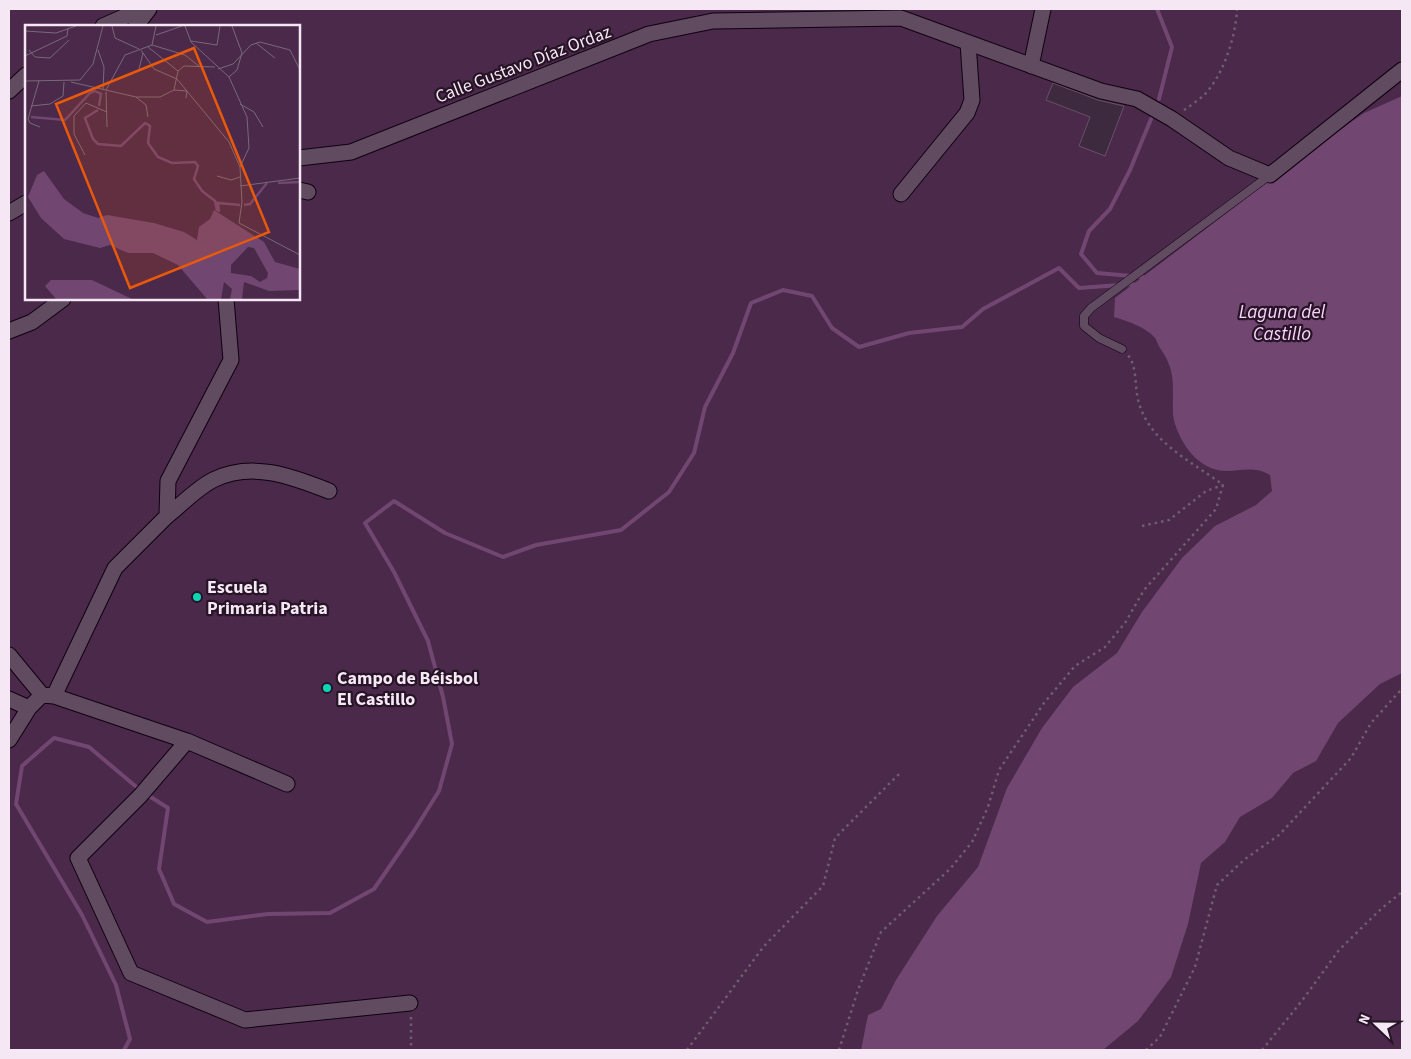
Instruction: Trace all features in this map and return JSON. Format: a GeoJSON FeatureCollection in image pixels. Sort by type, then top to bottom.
{"type":"FeatureCollection","features":[{"type":"Feature","properties":{"kind":"street"},"geometry":{"type":"LineString","coordinates":[[106,25],[142,9]]}},
{"type":"Feature","properties":{"kind":"street"},"geometry":{"type":"LineString","coordinates":[[137,25],[149,9]]}},
{"type":"Feature","properties":{"kind":"street"},"geometry":{"type":"LineString","coordinates":[[1031,66],[1043,9]]}},
{"type":"Feature","properties":{"kind":"street","name":"Calle Gustavo Díaz Ordaz"},"geometry":{"type":"LineString","coordinates":[[300,158],[351,152],[649,34],[713,21],[897,13],[968,43],[1031,66],[1102,91],[1137,99],[1172,119],[1229,158],[1270,175]]}},
{"type":"Feature","properties":{"kind":"street"},"geometry":{"type":"LineString","coordinates":[[901,194],[967,113],[972,100],[968,43]]}},
{"type":"Feature","properties":{"kind":"street"},"geometry":{"type":"LineString","coordinates":[[1270,175],[1402,70]]}},
{"type":"Feature","properties":{"kind":"street"},"geometry":{"type":"LineString","coordinates":[[9,91],[25,76]]}},
{"type":"Feature","properties":{"kind":"street"},"geometry":{"type":"LineString","coordinates":[[9,213],[25,204]]}},
{"type":"Feature","properties":{"kind":"street"},"geometry":{"type":"LineString","coordinates":[[9,331],[32,322],[62,300]]}},
{"type":"Feature","properties":{"kind":"street"},"geometry":{"type":"LineString","coordinates":[[167,516],[168,481],[231,360],[226,300]]}},
{"type":"Feature","properties":{"kind":"street"},"geometry":{"type":"LineString","coordinates":[[9,740],[29,708],[48,696],[115,568],[167,516],[213,480],[249,470],[286,474],[328,491]]}},
{"type":"Feature","properties":{"kind":"street"},"geometry":{"type":"LineString","coordinates":[[9,655],[48,696],[187,740],[287,784]]}},
{"type":"Feature","properties":{"kind":"street"},"geometry":{"type":"LineString","coordinates":[[9,699],[29,708]]}},
{"type":"Feature","properties":{"kind":"street"},"geometry":{"type":"LineString","coordinates":[[187,740],[140,796],[78,858],[131,973],[245,1020],[410,1003]]}},
{"type":"Feature","properties":{"kind":"lane"},"geometry":{"type":"LineString","coordinates":[[1122,349],[1094,336],[1084,326],[1084,316],[1091,308],[1270,175]]}},
{"type":"Feature","properties":{"kind":"path"},"geometry":{"type":"LineString","coordinates":[[1172,119],[1204,95],[1225,63],[1237,20],[1237,9]]}},
{"type":"Feature","properties":{"kind":"path"},"geometry":{"type":"LineString","coordinates":[[1122,349],[1132,361],[1139,404],[1147,422],[1185,460],[1223,485]]}},
{"type":"Feature","properties":{"kind":"path"},"geometry":{"type":"LineString","coordinates":[[1142,526],[1169,520],[1206,491],[1223,485]]}},
{"type":"Feature","properties":{"kind":"path"},"geometry":{"type":"LineString","coordinates":[[839,1050],[858,990],[881,932],[950,869],[972,842],[988,807],[999,770],[1044,703],[1075,666],[1104,647],[1125,624],[1144,590],[1216,510],[1223,485]]}},
{"type":"Feature","properties":{"kind":"path"},"geometry":{"type":"LineString","coordinates":[[1146,1050],[1160,1037],[1195,967],[1217,885],[1244,860],[1279,835],[1352,758],[1371,723],[1402,691]]}},
{"type":"Feature","properties":{"kind":"path"},"geometry":{"type":"LineString","coordinates":[[687,1050],[764,946],[823,886],[835,838],[901,772]]}},
{"type":"Feature","properties":{"kind":"path"},"geometry":{"type":"LineString","coordinates":[[1262,1050],[1301,1002],[1339,950],[1382,908],[1402,892]]}},
{"type":"Feature","properties":{"kind":"path"},"geometry":{"type":"LineString","coordinates":[[410,1003],[411,1050]]}},
{"type":"Feature","properties":{"kind":"shaded area"},"geometry":{"type":"Polygon","coordinates":[[[9,9],[1402,9],[1402,1050],[9,1050],[9,9]]]}},
{"type":"Feature","properties":{"kind":"water","name":"Laguna del Castillo"},"geometry":{"type":"Polygon","coordinates":[[[1402,96],[1402,673],[1380,684],[1338,723],[1316,761],[1293,773],[1272,798],[1240,817],[1225,842],[1201,863],[1188,924],[1171,977],[1138,1021],[1103,1050],[861,1050],[868,1015],[881,1009],[896,980],[937,916],[978,867],[1007,788],[1042,728],[1073,687],[1117,653],[1142,612],[1182,558],[1215,526],[1256,505],[1272,491],[1270,475],[1252,470],[1217,470],[1208,467],[1189,451],[1181,439],[1174,420],[1172,380],[1169,364],[1151,334],[1136,325],[1114,317],[1115,298],[1303,155],[1364,113],[1402,96]]]}},
{"type":"Feature","properties":{"kind":"building"},"geometry":{"type":"Polygon","coordinates":[[[1053,83],[1098,100],[1124,106],[1105,156],[1079,146],[1090,117],[1046,100],[1053,83]]]}},
{"type":"Feature","properties":{"kind":"waterway"},"geometry":{"type":"LineString","coordinates":[[1157,9],[1172,47],[1159,99]]}},
{"type":"Feature","properties":{"kind":"waterway"},"geometry":{"type":"LineString","coordinates":[[1143,277],[1097,273],[1081,254],[1089,231],[1110,209],[1130,170],[1151,119]]}},
{"type":"Feature","properties":{"kind":"waterway"},"geometry":{"type":"LineString","coordinates":[[146,794],[168,808],[159,869],[174,904],[207,922],[268,914],[330,913],[374,889],[439,791],[452,744],[443,697],[428,641],[394,572],[365,523],[394,501],[445,533],[503,557],[536,545],[621,530],[669,492],[694,453],[705,407],[733,353],[751,303],[783,290],[812,296],[832,328],[859,347],[909,333],[962,327],[983,309],[1059,268],[1079,288],[1133,284]]}},
{"type":"Feature","properties":{"kind":"waterway"},"geometry":{"type":"LineString","coordinates":[[124,1050],[130,1039],[116,985],[82,915],[16,804],[22,766],[54,738],[89,747],[140,790]]}},
{"type":"Feature","properties":{"kind":"place","name":"Escuela Primaria Patria"},"geometry":{"type":"Point","coordinates":[197,597]}},
{"type":"Feature","properties":{"kind":"place","name":"Campo de Béisbol El Castillo"},"geometry":{"type":"Point","coordinates":[327,688]}}]}
